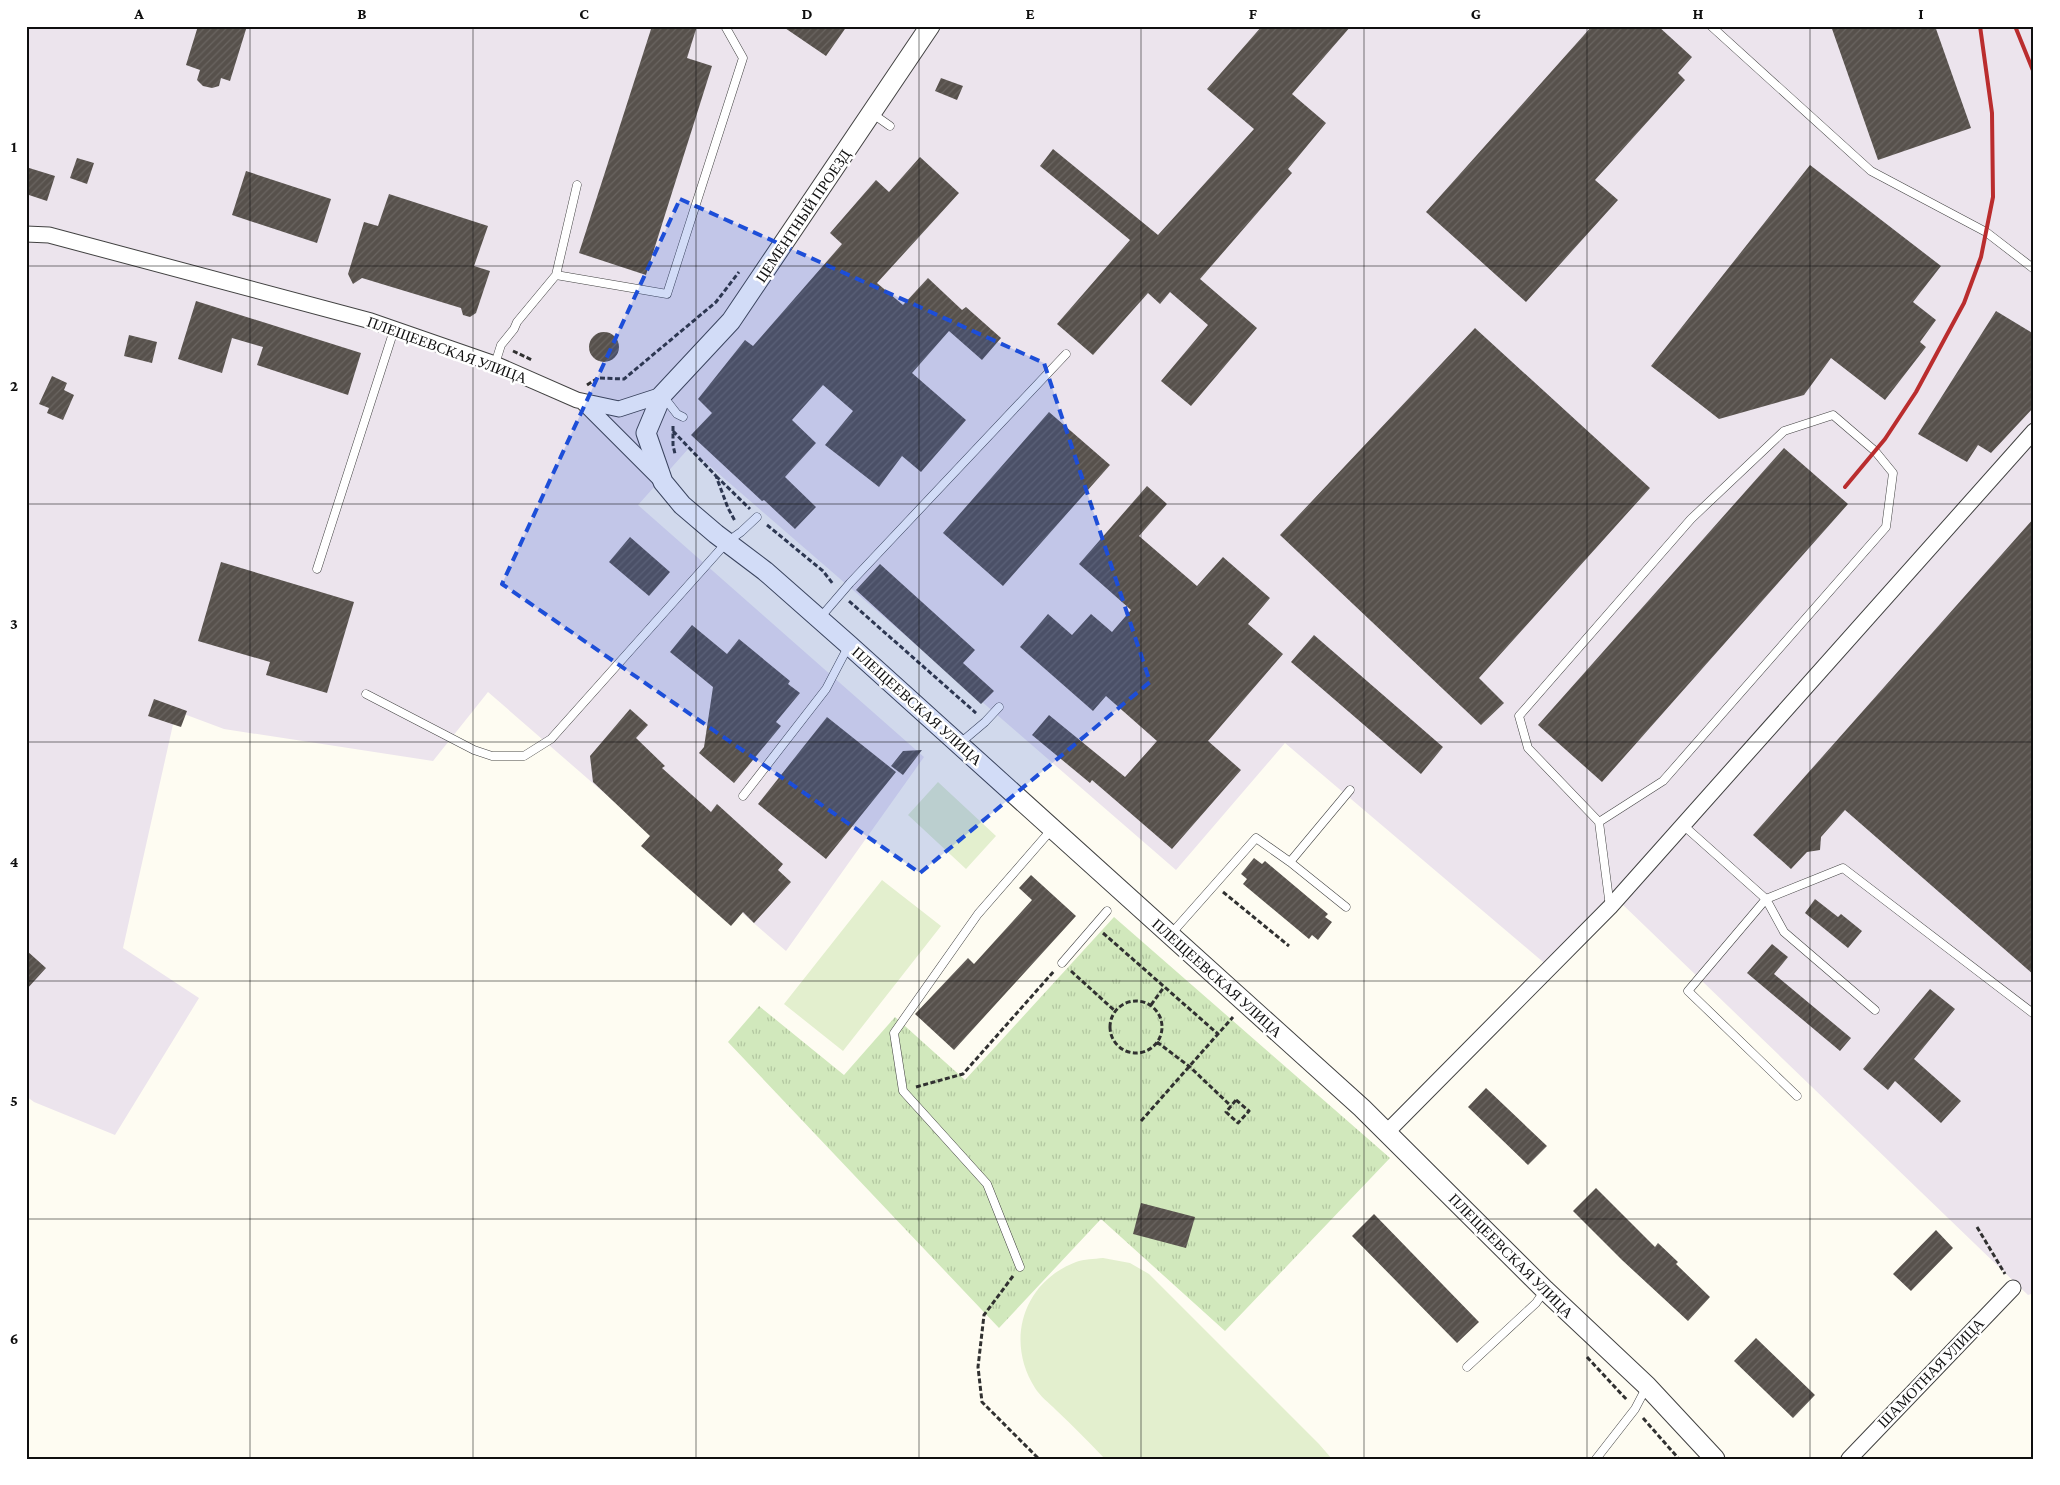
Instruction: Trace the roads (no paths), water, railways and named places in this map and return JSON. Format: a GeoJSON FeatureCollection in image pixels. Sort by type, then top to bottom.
{"type":"FeatureCollection","features":[{"type":"Feature","properties":{"kind":"street","name":"ЦЕМЕНТНЫЙ ПРОЕЗД"},"geometry":{"type":"LineString","coordinates":[[662,395],[731,321],[873,114],[930,26]]}},
{"type":"Feature","properties":{"kind":"street","name":"ПЛЕЩЕЕВСКАЯ УЛИЦА"},"geometry":{"type":"LineString","coordinates":[[26,234],[49,236],[371,321],[495,364],[583,402],[619,410],[662,395]]}},
{"type":"Feature","properties":{"kind":"street","name":"ПЛЕЩЕЕВСКАЯ УЛИЦА"},"geometry":{"type":"LineString","coordinates":[[662,395],[646,433],[663,482],[682,505],[734,537],[765,571],[1387,1132],[1545,1290],[1647,1386],[1715,1459]]}},
{"type":"Feature","properties":{"kind":"street"},"geometry":{"type":"LineString","coordinates":[[583,402],[663,482]]}},
{"type":"Feature","properties":{"kind":"street"},"geometry":{"type":"LineString","coordinates":[[1387,1132],[1610,907],[2034,431]]}},
{"type":"Feature","properties":{"kind":"street","name":"ШАМОТНАЯ УЛИЦА"},"geometry":{"type":"LineString","coordinates":[[1849,1459],[2013,1288]]}},
{"type":"Feature","properties":{"kind":"lane"},"geometry":{"type":"LineString","coordinates":[[556,274],[667,294],[743,58],[725,26]]}},
{"type":"Feature","properties":{"kind":"lane"},"geometry":{"type":"LineString","coordinates":[[1711,26],[1871,171],[1986,232],[2034,269]]}},
{"type":"Feature","properties":{"kind":"lane"},"geometry":{"type":"LineString","coordinates":[[873,114],[890,126]]}},
{"type":"Feature","properties":{"kind":"lane"},"geometry":{"type":"LineString","coordinates":[[495,364],[502,345],[517,322],[556,274],[577,185]]}},
{"type":"Feature","properties":{"kind":"lane"},"geometry":{"type":"LineString","coordinates":[[26,228],[49,236]]}},
{"type":"Feature","properties":{"kind":"lane"},"geometry":{"type":"LineString","coordinates":[[317,569],[394,330]]}},
{"type":"Feature","properties":{"kind":"lane"},"geometry":{"type":"LineString","coordinates":[[819,619],[1066,354]]}},
{"type":"Feature","properties":{"kind":"lane"},"geometry":{"type":"LineString","coordinates":[[662,395],[680,416]]}},
{"type":"Feature","properties":{"kind":"lane"},"geometry":{"type":"LineString","coordinates":[[1598,822],[1663,781],[1886,527],[1893,473],[1875,451],[1833,415],[1784,431],[1692,519],[1519,716],[1528,748],[1598,822],[1610,907]]}},
{"type":"Feature","properties":{"kind":"lane"},"geometry":{"type":"LineString","coordinates":[[366,694],[474,750],[492,756],[524,756],[551,739],[734,537],[757,517]]}},
{"type":"Feature","properties":{"kind":"lane"},"geometry":{"type":"LineString","coordinates":[[743,796],[826,689],[849,645]]}},
{"type":"Feature","properties":{"kind":"lane"},"geometry":{"type":"LineString","coordinates":[[959,744],[985,722],[999,707]]}},
{"type":"Feature","properties":{"kind":"lane"},"geometry":{"type":"LineString","coordinates":[[1290,862],[1350,790]]}},
{"type":"Feature","properties":{"kind":"lane"},"geometry":{"type":"LineString","coordinates":[[1683,825],[1766,899],[1784,932],[1875,1010]]}},
{"type":"Feature","properties":{"kind":"lane"},"geometry":{"type":"LineString","coordinates":[[1020,1267],[987,1184],[903,1091],[894,1033],[978,914],[1052,829]]}},
{"type":"Feature","properties":{"kind":"lane"},"geometry":{"type":"LineString","coordinates":[[1170,936],[1256,838],[1290,862],[1346,907]]}},
{"type":"Feature","properties":{"kind":"lane"},"geometry":{"type":"LineString","coordinates":[[1796,1096],[1688,990],[1766,899],[1843,868],[2034,1014]]}},
{"type":"Feature","properties":{"kind":"lane"},"geometry":{"type":"LineString","coordinates":[[1062,963],[1107,911]]}},
{"type":"Feature","properties":{"kind":"lane"},"geometry":{"type":"LineString","coordinates":[[1467,1367],[1536,1303],[1545,1290]]}},
{"type":"Feature","properties":{"kind":"lane"},"geometry":{"type":"LineString","coordinates":[[1596,1459],[1635,1409],[1647,1386]]}},
{"type":"Feature","properties":{"kind":"railway"},"geometry":{"type":"LineString","coordinates":[[1845,487],[1885,439],[1916,392],[1964,303],[1981,257],[1993,197],[1992,113],[1980,26]]}},
{"type":"Feature","properties":{"kind":"railway"},"geometry":{"type":"LineString","coordinates":[[2015,26],[2034,73]]}}]}
